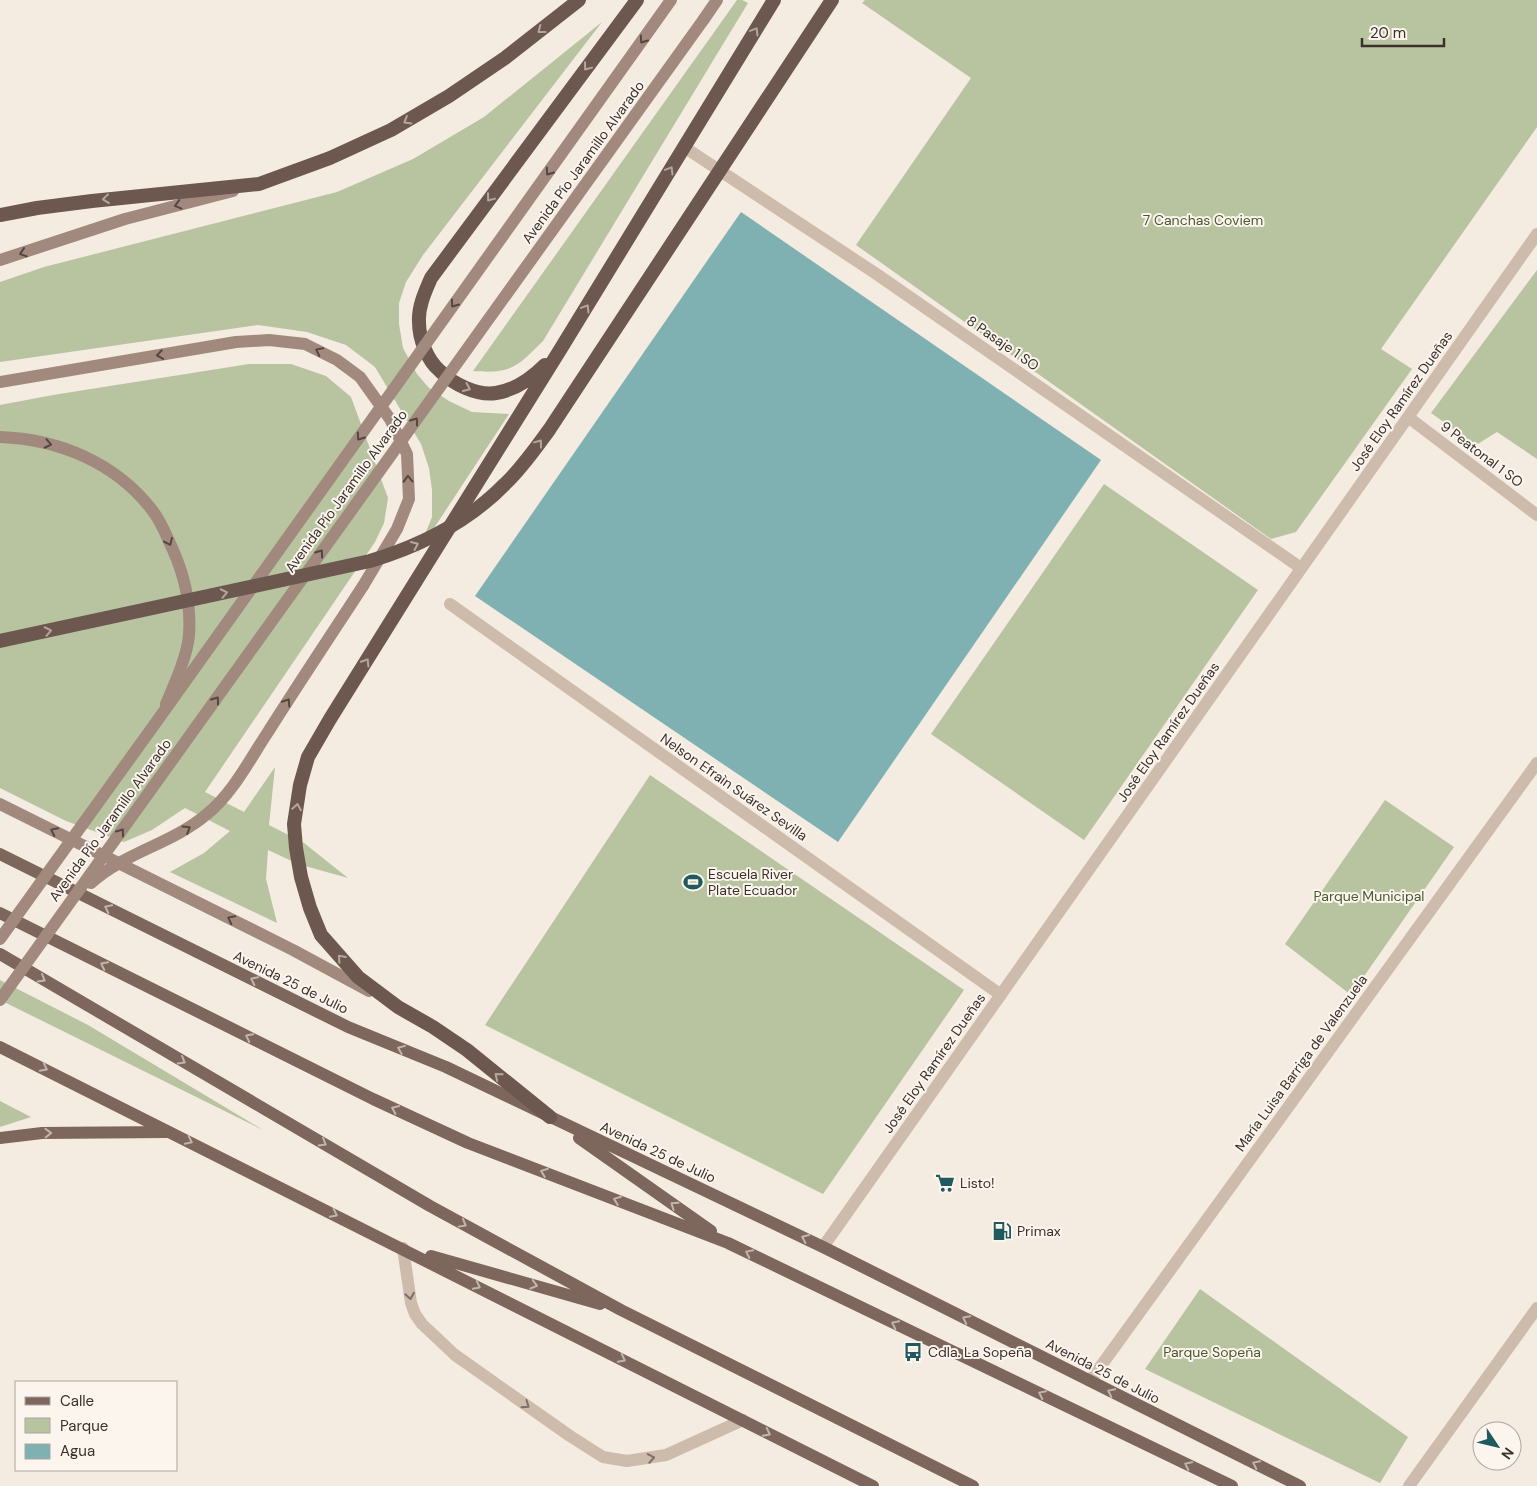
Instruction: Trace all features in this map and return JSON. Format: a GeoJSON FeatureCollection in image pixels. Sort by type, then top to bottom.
{"type":"FeatureCollection","features":[{"type":"Feature","properties":{"kind":"highway"},"geometry":{"type":"LineString","coordinates":[[0,215],[92,201],[259,184],[330,158],[391,130],[449,96],[505,58],[579,0]]}},
{"type":"Feature","properties":{"kind":"highway"},"geometry":{"type":"LineString","coordinates":[[560,350],[533,377],[513,388],[495,394],[476,392],[459,385],[439,371],[429,357],[418,322],[422,300],[431,278],[637,0]]}},
{"type":"Feature","properties":{"kind":"highway"},"geometry":{"type":"LineString","coordinates":[[550,1117],[466,1050],[433,1027],[398,1007],[358,977],[322,935],[310,908],[301,877],[296,848],[294,824],[300,785],[308,757],[330,719],[560,350],[774,0]]}},
{"type":"Feature","properties":{"kind":"highway"},"geometry":{"type":"LineString","coordinates":[[0,641],[370,561],[399,552],[432,537],[462,520],[484,504],[505,485],[549,430],[832,0]]}},
{"type":"Feature","properties":{"kind":"main road","name":"Avenida Pío Jaramillo Alvarado"},"geometry":{"type":"LineString","coordinates":[[0,939],[671,0]]}},
{"type":"Feature","properties":{"kind":"main road","name":"Avenida Pío Jaramillo Alvarado"},"geometry":{"type":"LineString","coordinates":[[0,1000],[717,0]]}},
{"type":"Feature","properties":{"kind":"main road"},"geometry":{"type":"LineString","coordinates":[[0,260],[125,219],[259,184]]}},
{"type":"Feature","properties":{"kind":"main road"},"geometry":{"type":"LineString","coordinates":[[0,382],[236,342],[269,340],[305,344],[337,360],[360,378],[390,418],[407,454],[409,499],[397,529],[363,586],[240,773],[209,813],[188,829],[102,872],[72,900]]}},
{"type":"Feature","properties":{"kind":"main road"},"geometry":{"type":"LineString","coordinates":[[0,437],[51,444],[78,452],[108,468],[134,489],[153,511],[180,566],[188,598],[189,637],[180,669],[162,714]]}},
{"type":"Feature","properties":{"kind":"main road"},"geometry":{"type":"LineString","coordinates":[[0,804],[293,950],[398,1007]]}},
{"type":"Feature","properties":{"kind":"main road","name":"Avenida 25 de Julio"},"geometry":{"type":"LineString","coordinates":[[0,854],[348,1027],[446,1067],[823,1247],[1300,1486]]}},
{"type":"Feature","properties":{"kind":"main road"},"geometry":{"type":"LineString","coordinates":[[0,913],[373,1099],[468,1143],[728,1243],[1232,1486]]}},
{"type":"Feature","properties":{"kind":"main road"},"geometry":{"type":"LineString","coordinates":[[0,954],[430,1206],[621,1310],[973,1486]]}},
{"type":"Feature","properties":{"kind":"main road"},"geometry":{"type":"LineString","coordinates":[[0,1047],[873,1486]]}},
{"type":"Feature","properties":{"kind":"main road"},"geometry":{"type":"LineString","coordinates":[[550,1117],[728,1243]]}},
{"type":"Feature","properties":{"kind":"main road"},"geometry":{"type":"LineString","coordinates":[[0,1138],[42,1133],[170,1132]]}},
{"type":"Feature","properties":{"kind":"main road"},"geometry":{"type":"LineString","coordinates":[[402,1248],[621,1310]]}},
{"type":"Feature","properties":{"kind":"street","name":"8 Pasaje 1 SO"},"geometry":{"type":"LineString","coordinates":[[684,147],[875,273],[1301,568]]}},
{"type":"Feature","properties":{"kind":"street","name":"José Eloy Ramírez Dueñas"},"geometry":{"type":"LineString","coordinates":[[823,1247],[1537,234]]}},
{"type":"Feature","properties":{"kind":"street","name":"9 Peatonal 1 SO"},"geometry":{"type":"LineString","coordinates":[[1408,417],[1537,515]]}},
{"type":"Feature","properties":{"kind":"street","name":"Nelson Efraìn Suárez Sevilla"},"geometry":{"type":"LineString","coordinates":[[450,604],[1000,995]]}},
{"type":"Feature","properties":{"kind":"street","name":"María Luisa Barriga de Valenzuela"},"geometry":{"type":"LineString","coordinates":[[1090,1382],[1537,763]]}},
{"type":"Feature","properties":{"kind":"street"},"geometry":{"type":"LineString","coordinates":[[402,1248],[411,1303],[415,1314],[422,1324],[455,1355],[570,1436],[603,1456],[627,1461],[666,1455],[743,1420]]}},
{"type":"Feature","properties":{"kind":"street"},"geometry":{"type":"LineString","coordinates":[[1409,1486],[1537,1308]]}},
{"type":"Feature","properties":{"kind":"green space"},"geometry":{"type":"Polygon","coordinates":[[[737,0],[748,3],[543,341],[513,367],[486,372],[473,371],[737,0]]]}},
{"type":"Feature","properties":{"kind":"green space","name":"7 Canchas Coviem"},"geometry":{"type":"Polygon","coordinates":[[[865,0],[1537,0],[1537,127],[1381,349],[1412,369],[1296,532],[1271,539],[856,245],[971,78],[862,3],[865,0]]]}},
{"type":"Feature","properties":{"kind":"green space"},"geometry":{"type":"Polygon","coordinates":[[[602,22],[423,255],[406,282],[399,303],[399,324],[403,348],[417,374],[429,388],[449,401],[472,412],[509,414],[417,554],[432,517],[432,490],[429,468],[421,444],[375,367],[346,345],[307,332],[258,325],[0,362],[0,282],[44,267],[337,192],[413,159],[484,117],[602,22]]]}},
{"type":"Feature","properties":{"kind":"green space"},"geometry":{"type":"Polygon","coordinates":[[[1537,270],[1537,459],[1497,432],[1476,445],[1431,413],[1537,270]]]}},
{"type":"Feature","properties":{"kind":"green space"},"geometry":{"type":"Polygon","coordinates":[[[249,364],[291,364],[326,376],[351,397],[388,498],[384,523],[375,542],[205,792],[244,812],[275,767],[269,825],[304,843],[348,878],[298,864],[268,850],[266,879],[277,923],[170,872],[204,853],[230,831],[185,808],[152,830],[124,842],[66,821],[0,788],[0,405],[249,364]]]}},
{"type":"Feature","properties":{"kind":"green space"},"geometry":{"type":"Polygon","coordinates":[[[1104,484],[1258,590],[1084,840],[931,734],[1104,484]]]}},
{"type":"Feature","properties":{"kind":"green space","name":"Escuela River Plate Ecuador"},"geometry":{"type":"Polygon","coordinates":[[[650,775],[964,990],[823,1194],[485,1025],[650,775]]]}},
{"type":"Feature","properties":{"kind":"green space","name":"Parque Municipal"},"geometry":{"type":"Polygon","coordinates":[[[1385,800],[1454,847],[1351,995],[1285,944],[1385,800]]]}},
{"type":"Feature","properties":{"kind":"green space"},"geometry":{"type":"Polygon","coordinates":[[[0,980],[88,1025],[263,1130],[0,1000],[0,980]]]}},
{"type":"Feature","properties":{"kind":"green space"},"geometry":{"type":"Polygon","coordinates":[[[0,1101],[31,1117],[0,1127],[0,1101]]]}},
{"type":"Feature","properties":{"kind":"green space","name":"Parque Sopeña"},"geometry":{"type":"Polygon","coordinates":[[[1200,1289],[1408,1437],[1380,1483],[1145,1369],[1200,1289]]]}},
{"type":"Feature","properties":{"kind":"water"},"geometry":{"type":"Polygon","coordinates":[[[741,212],[1101,460],[838,842],[475,596],[741,212]]]}},
{"type":"Feature","properties":{"kind":"place","name":"Escuela River Plate Ecuador"},"geometry":{"type":"Point","coordinates":[693,882]}},
{"type":"Feature","properties":{"kind":"place","name":"Listo!"},"geometry":{"type":"Point","coordinates":[945,1183]}},
{"type":"Feature","properties":{"kind":"place","name":"Primax"},"geometry":{"type":"Point","coordinates":[1002,1231]}},
{"type":"Feature","properties":{"kind":"place","name":"Cdla. La Sopeña"},"geometry":{"type":"Point","coordinates":[913,1352]}}]}
